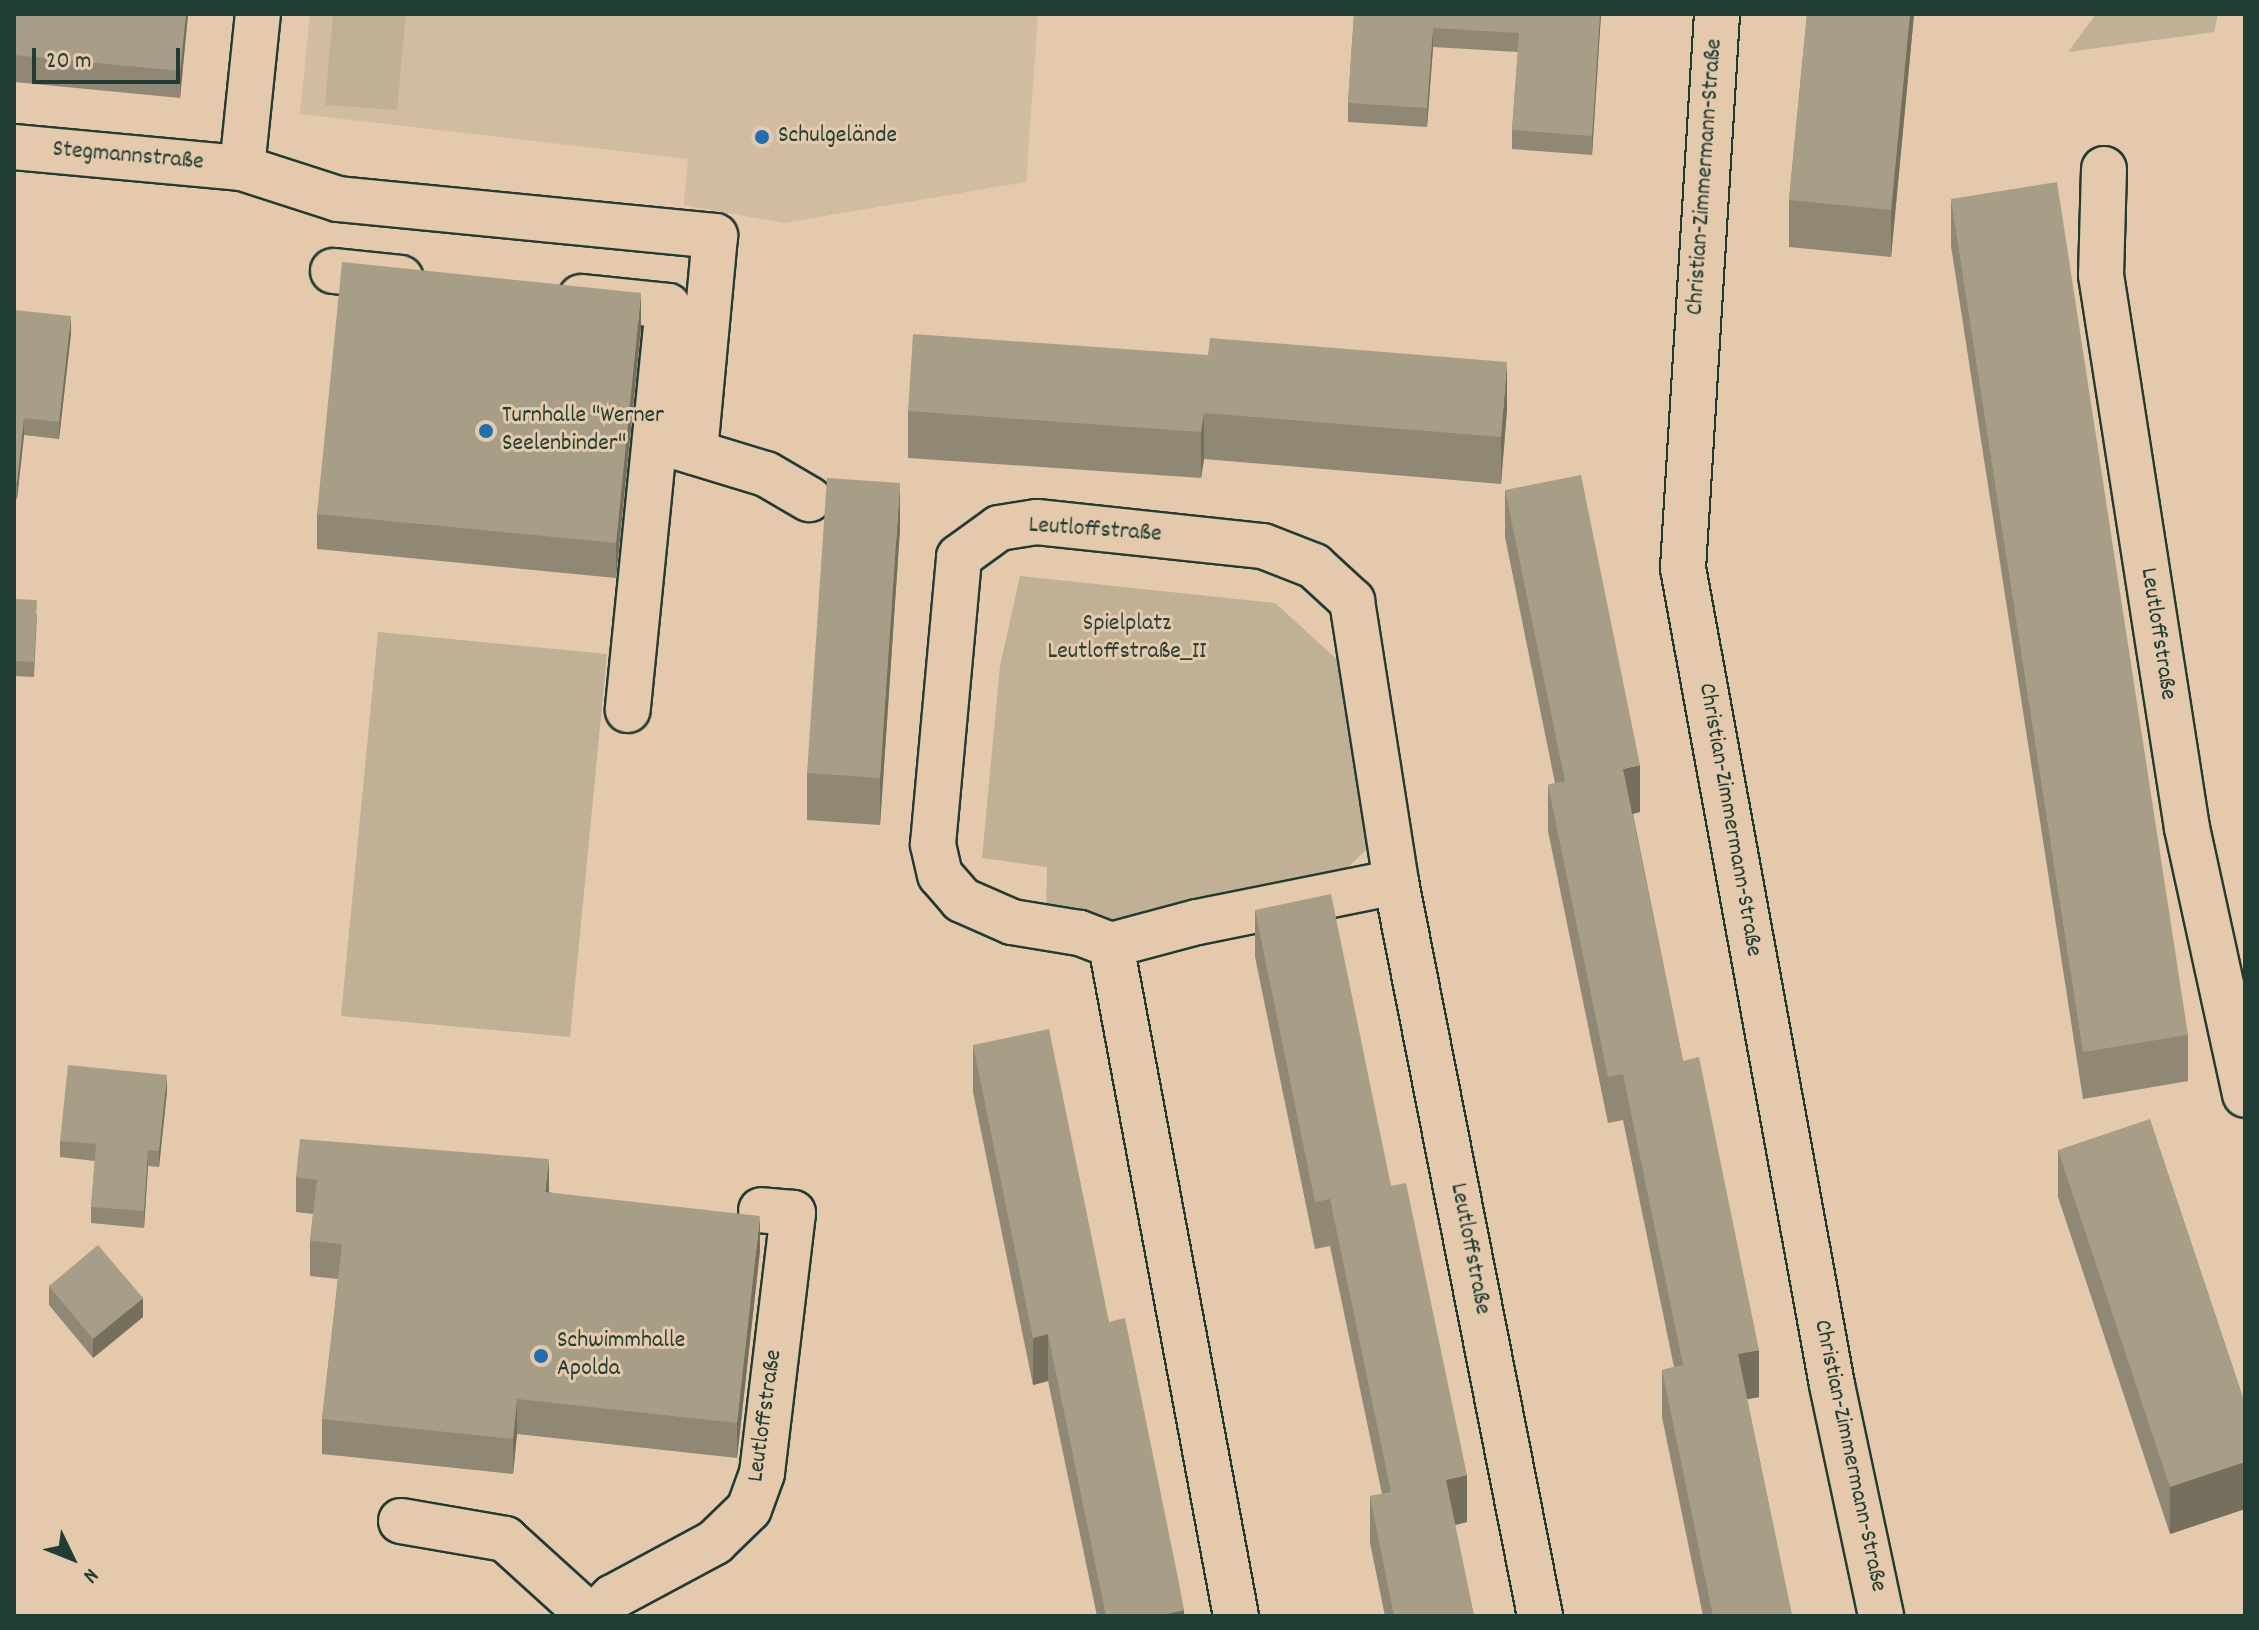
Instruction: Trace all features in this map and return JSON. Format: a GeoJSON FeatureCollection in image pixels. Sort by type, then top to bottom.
{"type":"FeatureCollection","features":[{"type":"Feature","properties":{"kind":"street"},"geometry":{"type":"LineString","coordinates":[[242,168],[258,14]]}},
{"type":"Feature","properties":{"kind":"street","name":"Christian-Zimmermann-Straße"},"geometry":{"type":"LineString","coordinates":[[1717,14],[1683,568],[1832,1385],[1881,1616]]}},
{"type":"Feature","properties":{"kind":"street","name":"Stegmannstraße"},"geometry":{"type":"LineString","coordinates":[[14,147],[242,168],[338,199],[715,236],[695,452]]}},
{"type":"Feature","properties":{"kind":"street","name":"Leutloffstraße"},"geometry":{"type":"LineString","coordinates":[[2104,169],[2101,275],[2185,813],[2245,1095]]}},
{"type":"Feature","properties":{"kind":"street"},"geometry":{"type":"LineString","coordinates":[[333,271],[439,282]]}},
{"type":"Feature","properties":{"kind":"street"},"geometry":{"type":"LineString","coordinates":[[546,293],[668,306],[628,710]]}},
{"type":"Feature","properties":{"kind":"street"},"geometry":{"type":"LineString","coordinates":[[654,440],[766,474],[809,499]]}},
{"type":"Feature","properties":{"kind":"street","name":"Leutloffstraße"},"geometry":{"type":"LineString","coordinates":[[1111,945],[1079,933],[1012,922],[962,900],[940,875],[933,844],[940,730],[959,557],[999,528],[1037,522],[1263,546],[1314,566],[1352,601],[1396,882],[1540,1616]]}},
{"type":"Feature","properties":{"kind":"street"},"geometry":{"type":"LineString","coordinates":[[1236,1616],[1111,945],[1197,922],[1396,882]]}},
{"type":"Feature","properties":{"kind":"street","name":"Leutloffstraße"},"geometry":{"type":"LineString","coordinates":[[401,1521],[505,1539],[592,1616],[613,1597],[715,1542],[749,1509],[762,1473],[793,1213],[761,1210]]}},
{"type":"Feature","properties":{"kind":"shaded area","name":"Schulgelände"},"geometry":{"type":"Polygon","coordinates":[[[310,14],[1038,14],[1026,182],[784,223],[684,205],[688,159],[300,114],[310,14]]]}},
{"type":"Feature","properties":{"kind":"green space"},"geometry":{"type":"Polygon","coordinates":[[[333,14],[406,14],[397,110],[325,105],[333,14]]]}},
{"type":"Feature","properties":{"kind":"green space"},"geometry":{"type":"Polygon","coordinates":[[[2096,14],[2218,14],[2214,32],[2068,52],[2096,14]]]}},
{"type":"Feature","properties":{"kind":"green space","name":"Spielplatz Leutloffstraße_II"},"geometry":{"type":"Polygon","coordinates":[[[1020,576],[1275,603],[1340,662],[1373,818],[1368,848],[1341,874],[1111,929],[1046,911],[1047,867],[982,858],[1000,666],[1020,576]]]}},
{"type":"Feature","properties":{"kind":"green space"},"geometry":{"type":"Polygon","coordinates":[[[378,632],[607,654],[570,1037],[341,1016],[378,632]]]}},
{"type":"Feature","properties":{"kind":"building"},"geometry":{"type":"Polygon","coordinates":[[[14,14],[186,14],[180,71],[14,55],[14,14]]]}},
{"type":"Feature","properties":{"kind":"building"},"geometry":{"type":"Polygon","coordinates":[[[1354,14],[1600,14],[1592,136],[1512,130],[1519,33],[1433,28],[1427,108],[1348,103],[1354,14]]]}},
{"type":"Feature","properties":{"kind":"building"},"geometry":{"type":"Polygon","coordinates":[[[1807,14],[1910,14],[1891,210],[1789,200],[1807,14]]]}},
{"type":"Feature","properties":{"kind":"building"},"geometry":{"type":"Polygon","coordinates":[[[2057,182],[2188,1035],[2083,1052],[1951,199],[2057,182]]]}},
{"type":"Feature","properties":{"kind":"building","name":"Turnhalle \"Werner Seelenbinder\""},"geometry":{"type":"Polygon","coordinates":[[[342,262],[641,293],[616,543],[317,514],[342,262]]]}},
{"type":"Feature","properties":{"kind":"building"},"geometry":{"type":"Polygon","coordinates":[[[14,310],[71,316],[59,422],[24,418],[17,482],[14,482],[14,310]]]}},
{"type":"Feature","properties":{"kind":"building"},"geometry":{"type":"Polygon","coordinates":[[[913,334],[1208,355],[1210,338],[1507,362],[1501,437],[1204,413],[1201,432],[908,411],[913,334]]]}},
{"type":"Feature","properties":{"kind":"building"},"geometry":{"type":"Polygon","coordinates":[[[1581,475],[1640,765],[1623,769],[1683,1061],[1699,1057],[1759,1350],[1738,1354],[1792,1616],[1713,1616],[1662,1370],[1683,1365],[1623,1074],[1608,1077],[1548,785],[1565,781],[1505,490],[1581,475]]]}},
{"type":"Feature","properties":{"kind":"building"},"geometry":{"type":"Polygon","coordinates":[[[827,478],[900,483],[880,778],[807,773],[827,478]]]}},
{"type":"Feature","properties":{"kind":"building"},"geometry":{"type":"Polygon","coordinates":[[[14,599],[37,600],[34,662],[14,661],[14,599]]]}},
{"type":"Feature","properties":{"kind":"building"},"geometry":{"type":"Polygon","coordinates":[[[1331,894],[1391,1186],[1406,1183],[1467,1475],[1446,1480],[1474,1616],[1394,1616],[1370,1496],[1391,1492],[1330,1199],[1315,1202],[1255,910],[1331,894]]]}},
{"type":"Feature","properties":{"kind":"building"},"geometry":{"type":"Polygon","coordinates":[[[1049,1029],[1109,1322],[1125,1318],[1178,1578],[1184,1610],[1163,1616],[1106,1616],[1048,1334],[1033,1338],[973,1045],[1049,1029]]]}},
{"type":"Feature","properties":{"kind":"building"},"geometry":{"type":"Polygon","coordinates":[[[68,1065],[167,1075],[159,1151],[148,1150],[144,1211],[91,1207],[96,1144],[60,1141],[68,1065]]]}},
{"type":"Feature","properties":{"kind":"building"},"geometry":{"type":"Polygon","coordinates":[[[2150,1119],[2245,1403],[2245,1462],[2170,1487],[2058,1150],[2150,1119]]]}},
{"type":"Feature","properties":{"kind":"building","name":"Schwimmhalle Apolda"},"geometry":{"type":"Polygon","coordinates":[[[300,1139],[549,1159],[545,1192],[760,1216],[737,1423],[517,1399],[513,1439],[322,1419],[342,1244],[310,1241],[317,1180],[296,1177],[300,1139]]]}},
{"type":"Feature","properties":{"kind":"building"},"geometry":{"type":"Polygon","coordinates":[[[98,1245],[143,1298],[93,1339],[49,1286],[98,1245]]]}},
{"type":"Feature","properties":{"kind":"place","name":"Schulgelände"},"geometry":{"type":"Point","coordinates":[762,137]}},
{"type":"Feature","properties":{"kind":"place","name":"Turnhalle \"Werner Seelenbinder\""},"geometry":{"type":"Point","coordinates":[486,431]}},
{"type":"Feature","properties":{"kind":"place","name":"Schwimmhalle Apolda"},"geometry":{"type":"Point","coordinates":[541,1356]}}]}
